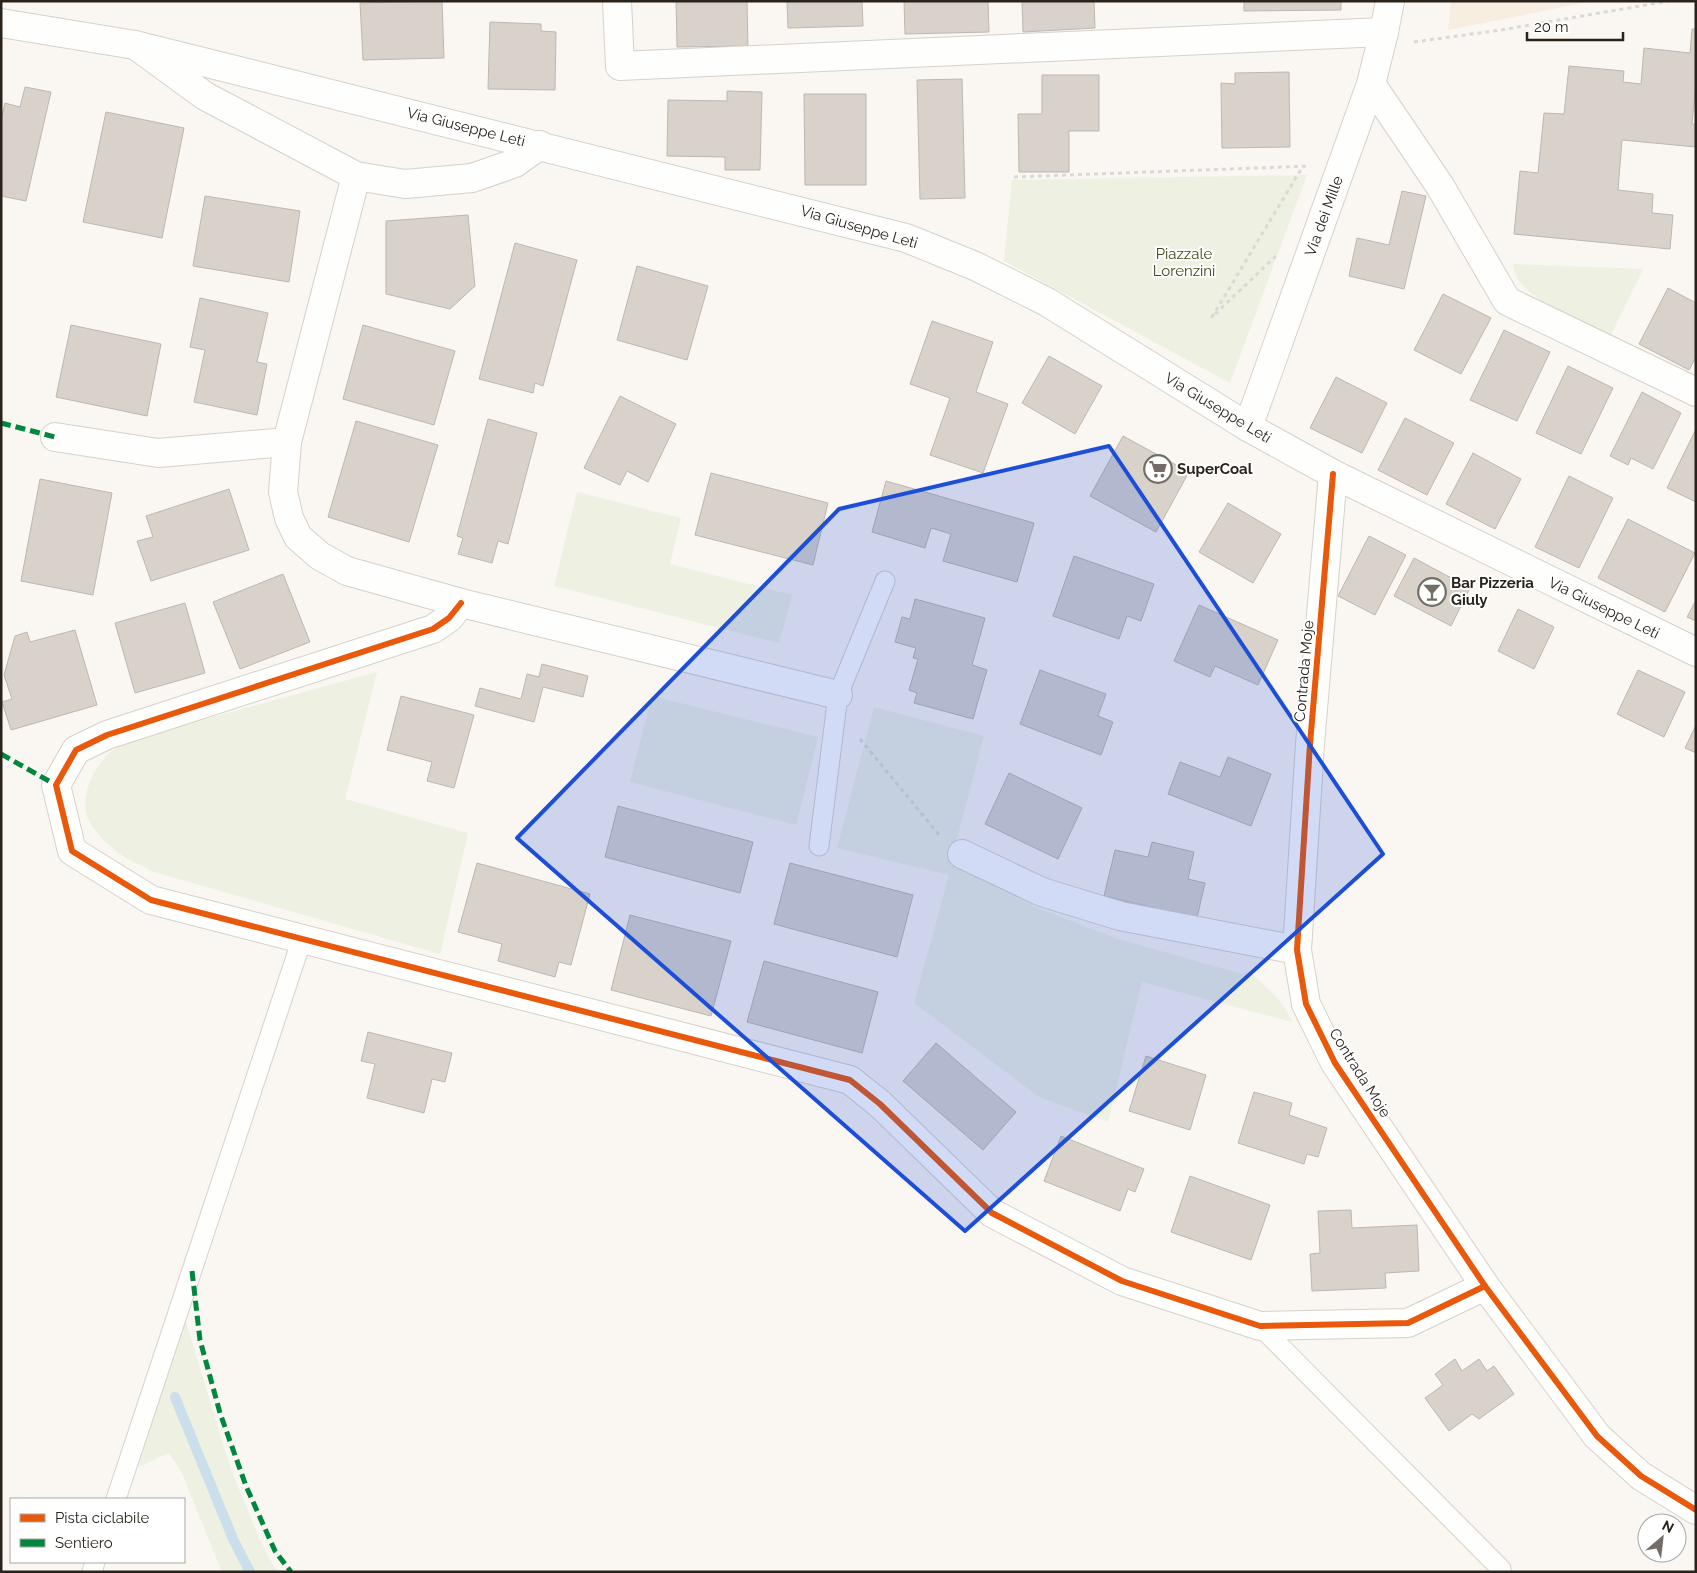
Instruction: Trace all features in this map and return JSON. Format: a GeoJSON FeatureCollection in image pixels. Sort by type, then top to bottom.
{"type":"FeatureCollection","features":[{"type":"Feature","properties":{"kind":"street"},"geometry":{"type":"LineString","coordinates":[[617,1],[620,66],[1384,32]]}},
{"type":"Feature","properties":{"kind":"street","name":"Via dei Mille"},"geometry":{"type":"LineString","coordinates":[[1248,428],[1371,84],[1390,1]]}},
{"type":"Feature","properties":{"kind":"street","name":"Via Giuseppe Leti"},"geometry":{"type":"LineString","coordinates":[[1,23],[135,45],[906,238],[975,266],[1047,302],[1248,428],[1333,474],[1696,652]]}},
{"type":"Feature","properties":{"kind":"street"},"geometry":{"type":"LineString","coordinates":[[135,45],[205,96],[356,176],[405,184],[472,178],[515,163],[540,145]]}},
{"type":"Feature","properties":{"kind":"street"},"geometry":{"type":"LineString","coordinates":[[1371,84],[1440,186],[1507,301],[1696,392]]}},
{"type":"Feature","properties":{"kind":"street"},"geometry":{"type":"LineString","coordinates":[[356,176],[287,442],[283,492],[289,518],[298,537],[320,556],[347,571],[837,703]]}},
{"type":"Feature","properties":{"kind":"street"},"geometry":{"type":"LineString","coordinates":[[55,437],[158,453],[287,442]]}},
{"type":"Feature","properties":{"kind":"street","name":"Contrada Moje"},"geometry":{"type":"LineString","coordinates":[[1333,474],[1310,744],[1296,950],[1306,1004],[1335,1063],[1485,1286],[1597,1436],[1641,1476],[1696,1510]]}},
{"type":"Feature","properties":{"kind":"street"},"geometry":{"type":"LineString","coordinates":[[461,603],[449,618],[432,629],[107,735],[76,750],[56,785],[72,851],[151,900],[850,1080],[880,1104],[992,1213],[1122,1281],[1260,1326],[1408,1323],[1485,1286]]}},
{"type":"Feature","properties":{"kind":"street"},"geometry":{"type":"LineString","coordinates":[[962,854],[1042,892],[1120,916],[1296,950]]}},
{"type":"Feature","properties":{"kind":"lane"},"geometry":{"type":"LineString","coordinates":[[819,846],[837,703],[884,581]]}},
{"type":"Feature","properties":{"kind":"lane"},"geometry":{"type":"LineString","coordinates":[[116,1498],[302,939]]}},
{"type":"Feature","properties":{"kind":"lane"},"geometry":{"type":"LineString","coordinates":[[1260,1326],[1500,1569],[1500,1572]]}},
{"type":"Feature","properties":{"kind":"path"},"geometry":{"type":"LineString","coordinates":[[1384,32],[1414,42],[1501,30],[1669,1]]}},
{"type":"Feature","properties":{"kind":"path"},"geometry":{"type":"LineString","coordinates":[[1014,177],[1316,165]]}},
{"type":"Feature","properties":{"kind":"path"},"geometry":{"type":"LineString","coordinates":[[1279,253],[1212,317],[1303,166]]}},
{"type":"Feature","properties":{"kind":"path"},"geometry":{"type":"LineString","coordinates":[[837,703],[942,837],[962,854]]}},
{"type":"Feature","properties":{"kind":"highlighted area"},"geometry":{"type":"Polygon","coordinates":[[[1109,446],[1383,854],[965,1231],[517,838],[839,509],[1109,446]]]}},
{"type":"Feature","properties":{"kind":"shaded area"},"geometry":{"type":"Polygon","coordinates":[[[1451,1],[1593,1],[1448,30],[1451,1]]]}},
{"type":"Feature","properties":{"kind":"green space","name":"Piazzale Lorenzini"},"geometry":{"type":"Polygon","coordinates":[[[1307,175],[1230,383],[1004,261],[1012,180],[1307,175]]]}},
{"type":"Feature","properties":{"kind":"green space"},"geometry":{"type":"Polygon","coordinates":[[[1513,264],[1643,269],[1611,335],[1553,308],[1538,298],[1525,288],[1517,277],[1513,264]]]}},
{"type":"Feature","properties":{"kind":"green space"},"geometry":{"type":"Polygon","coordinates":[[[577,492],[681,518],[670,564],[792,595],[779,643],[554,586],[577,492]]]}},
{"type":"Feature","properties":{"kind":"green space"},"geometry":{"type":"Polygon","coordinates":[[[377,672],[345,799],[468,833],[440,954],[154,872],[118,853],[93,828],[85,807],[88,788],[91,779],[102,762],[120,746],[136,738],[377,672]]]}},
{"type":"Feature","properties":{"kind":"green space"},"geometry":{"type":"Polygon","coordinates":[[[652,696],[818,737],[796,825],[630,782],[652,696]]]}},
{"type":"Feature","properties":{"kind":"green space"},"geometry":{"type":"Polygon","coordinates":[[[874,707],[984,736],[952,858],[1033,906],[1115,938],[1242,974],[1248,971],[1279,1000],[1292,1022],[1142,982],[1108,1122],[1039,1097],[914,1003],[949,875],[837,848],[874,707]]]}},
{"type":"Feature","properties":{"kind":"green space"},"geometry":{"type":"Polygon","coordinates":[[[185,1319],[236,1481],[260,1539],[278,1572],[222,1572],[181,1471],[169,1453],[138,1467],[185,1319]]]}},
{"type":"Feature","properties":{"kind":"building"},"geometry":{"type":"Polygon","coordinates":[[[442,1],[444,58],[363,60],[360,3],[442,1]]]}},
{"type":"Feature","properties":{"kind":"building"},"geometry":{"type":"Polygon","coordinates":[[[676,1],[747,1],[748,46],[677,47],[676,1]]]}},
{"type":"Feature","properties":{"kind":"building"},"geometry":{"type":"Polygon","coordinates":[[[787,1],[862,1],[863,26],[788,28],[787,1]]]}},
{"type":"Feature","properties":{"kind":"building"},"geometry":{"type":"Polygon","coordinates":[[[904,1],[988,1],[989,32],[905,34],[904,1]]]}},
{"type":"Feature","properties":{"kind":"building"},"geometry":{"type":"Polygon","coordinates":[[[1022,1],[1094,1],[1095,28],[1023,32],[1022,1]]]}},
{"type":"Feature","properties":{"kind":"building"},"geometry":{"type":"Polygon","coordinates":[[[1244,1],[1341,1],[1341,10],[1244,11],[1244,1]]]}},
{"type":"Feature","properties":{"kind":"building"},"geometry":{"type":"Polygon","coordinates":[[[490,22],[541,24],[541,31],[556,32],[555,90],[488,89],[490,22]]]}},
{"type":"Feature","properties":{"kind":"building"},"geometry":{"type":"Polygon","coordinates":[[[1692,29],[1696,29],[1696,83],[1692,124],[1696,124],[1696,147],[1622,140],[1618,190],[1653,194],[1652,213],[1673,215],[1670,249],[1514,234],[1520,171],[1538,173],[1544,113],[1564,114],[1569,66],[1624,71],[1623,82],[1641,84],[1644,48],[1690,53],[1692,29]]]}},
{"type":"Feature","properties":{"kind":"building"},"geometry":{"type":"Polygon","coordinates":[[[1289,72],[1290,147],[1222,148],[1221,83],[1235,84],[1235,73],[1289,72]]]}},
{"type":"Feature","properties":{"kind":"building"},"geometry":{"type":"Polygon","coordinates":[[[1042,75],[1099,75],[1099,131],[1069,131],[1069,172],[1019,172],[1018,114],[1042,114],[1042,75]]]}},
{"type":"Feature","properties":{"kind":"building"},"geometry":{"type":"Polygon","coordinates":[[[962,79],[965,198],[920,199],[917,80],[962,79]]]}},
{"type":"Feature","properties":{"kind":"building"},"geometry":{"type":"Polygon","coordinates":[[[25,87],[51,92],[26,201],[1,196],[1,120],[5,103],[20,107],[25,87]]]}},
{"type":"Feature","properties":{"kind":"building"},"geometry":{"type":"Polygon","coordinates":[[[727,91],[762,92],[760,170],[725,170],[725,157],[667,156],[668,100],[727,101],[727,91]]]}},
{"type":"Feature","properties":{"kind":"building"},"geometry":{"type":"Polygon","coordinates":[[[804,94],[866,94],[866,185],[805,185],[804,94]]]}},
{"type":"Feature","properties":{"kind":"building"},"geometry":{"type":"Polygon","coordinates":[[[106,112],[184,128],[162,238],[83,222],[106,112]]]}},
{"type":"Feature","properties":{"kind":"building"},"geometry":{"type":"Polygon","coordinates":[[[1402,191],[1426,196],[1404,289],[1349,276],[1357,238],[1389,245],[1402,191]]]}},
{"type":"Feature","properties":{"kind":"building"},"geometry":{"type":"Polygon","coordinates":[[[205,196],[300,211],[289,282],[193,266],[205,196]]]}},
{"type":"Feature","properties":{"kind":"building"},"geometry":{"type":"Polygon","coordinates":[[[468,215],[475,286],[450,309],[386,294],[386,221],[468,215]]]}},
{"type":"Feature","properties":{"kind":"building"},"geometry":{"type":"Polygon","coordinates":[[[515,243],[577,260],[543,386],[535,383],[533,393],[479,379],[515,243]]]}},
{"type":"Feature","properties":{"kind":"building"},"geometry":{"type":"Polygon","coordinates":[[[637,266],[708,286],[687,360],[617,340],[637,266]]]}},
{"type":"Feature","properties":{"kind":"building"},"geometry":{"type":"Polygon","coordinates":[[[1668,288],[1696,303],[1696,357],[1689,370],[1639,344],[1668,288]]]}},
{"type":"Feature","properties":{"kind":"building"},"geometry":{"type":"Polygon","coordinates":[[[1443,294],[1491,318],[1461,374],[1414,350],[1443,294]]]}},
{"type":"Feature","properties":{"kind":"building"},"geometry":{"type":"Polygon","coordinates":[[[200,298],[268,313],[257,362],[267,364],[257,415],[194,402],[205,350],[190,347],[200,298]]]}},
{"type":"Feature","properties":{"kind":"building"},"geometry":{"type":"Polygon","coordinates":[[[932,321],[993,342],[976,392],[1008,404],[983,473],[930,455],[950,398],[910,384],[932,321]]]}},
{"type":"Feature","properties":{"kind":"building"},"geometry":{"type":"Polygon","coordinates":[[[71,325],[161,344],[147,416],[56,397],[71,325]]]}},
{"type":"Feature","properties":{"kind":"building"},"geometry":{"type":"Polygon","coordinates":[[[363,325],[455,351],[434,425],[343,399],[363,325]]]}},
{"type":"Feature","properties":{"kind":"building"},"geometry":{"type":"Polygon","coordinates":[[[1504,330],[1550,352],[1517,421],[1470,400],[1504,330]]]}},
{"type":"Feature","properties":{"kind":"building"},"geometry":{"type":"Polygon","coordinates":[[[1049,356],[1102,386],[1075,434],[1022,403],[1049,356]]]}},
{"type":"Feature","properties":{"kind":"building"},"geometry":{"type":"Polygon","coordinates":[[[1568,366],[1613,388],[1581,454],[1536,433],[1568,366]]]}},
{"type":"Feature","properties":{"kind":"building"},"geometry":{"type":"Polygon","coordinates":[[[1336,377],[1387,403],[1362,453],[1310,428],[1336,377]]]}},
{"type":"Feature","properties":{"kind":"building"},"geometry":{"type":"Polygon","coordinates":[[[1642,392],[1681,413],[1653,469],[1631,458],[1628,465],[1610,456],[1642,392]]]}},
{"type":"Feature","properties":{"kind":"building"},"geometry":{"type":"Polygon","coordinates":[[[620,396],[676,424],[648,482],[627,471],[620,485],[584,468],[620,396]]]}},
{"type":"Feature","properties":{"kind":"building"},"geometry":{"type":"Polygon","coordinates":[[[1405,418],[1454,443],[1427,495],[1378,470],[1405,418]]]}},
{"type":"Feature","properties":{"kind":"building"},"geometry":{"type":"Polygon","coordinates":[[[488,419],[537,433],[508,544],[498,541],[492,563],[458,554],[463,538],[457,536],[488,419]]]}},
{"type":"Feature","properties":{"kind":"building"},"geometry":{"type":"Polygon","coordinates":[[[356,421],[438,445],[409,542],[328,517],[356,421]]]}},
{"type":"Feature","properties":{"kind":"building"},"geometry":{"type":"Polygon","coordinates":[[[1696,429],[1696,502],[1667,488],[1696,429]]]}},
{"type":"Feature","properties":{"kind":"building"},"geometry":{"type":"Polygon","coordinates":[[[1123,436],[1189,472],[1156,532],[1090,496],[1123,436]]]}},
{"type":"Feature","properties":{"kind":"building"},"geometry":{"type":"Polygon","coordinates":[[[1473,453],[1521,479],[1495,529],[1446,504],[1473,453]]]}},
{"type":"Feature","properties":{"kind":"building"},"geometry":{"type":"Polygon","coordinates":[[[711,473],[828,503],[813,565],[695,535],[711,473]]]}},
{"type":"Feature","properties":{"kind":"building"},"geometry":{"type":"Polygon","coordinates":[[[1569,476],[1613,498],[1579,568],[1535,547],[1569,476]]]}},
{"type":"Feature","properties":{"kind":"building"},"geometry":{"type":"Polygon","coordinates":[[[40,479],[112,493],[93,595],[21,581],[40,479]]]}},
{"type":"Feature","properties":{"kind":"building"},"geometry":{"type":"Polygon","coordinates":[[[886,481],[1034,523],[1017,582],[943,561],[951,534],[931,528],[925,548],[872,532],[886,481]]]}},
{"type":"Feature","properties":{"kind":"building"},"geometry":{"type":"Polygon","coordinates":[[[229,489],[249,550],[151,581],[137,541],[153,537],[146,516],[229,489]]]}},
{"type":"Feature","properties":{"kind":"building"},"geometry":{"type":"Polygon","coordinates":[[[1228,503],[1281,534],[1253,583],[1199,552],[1228,503]]]}},
{"type":"Feature","properties":{"kind":"building"},"geometry":{"type":"Polygon","coordinates":[[[1628,519],[1695,553],[1665,612],[1598,578],[1628,519]]]}},
{"type":"Feature","properties":{"kind":"building"},"geometry":{"type":"Polygon","coordinates":[[[1369,536],[1406,555],[1375,615],[1338,596],[1369,536]]]}},
{"type":"Feature","properties":{"kind":"building"},"geometry":{"type":"Polygon","coordinates":[[[1074,556],[1154,584],[1141,621],[1127,616],[1119,639],[1053,616],[1074,556]]]}},
{"type":"Feature","properties":{"kind":"building","name":"Bar Pizzeria Giuly"},"geometry":{"type":"Polygon","coordinates":[[[1414,558],[1470,588],[1451,626],[1394,596],[1414,558]]]}},
{"type":"Feature","properties":{"kind":"building"},"geometry":{"type":"Polygon","coordinates":[[[283,574],[310,642],[240,669],[213,602],[283,574]]]}},
{"type":"Feature","properties":{"kind":"building"},"geometry":{"type":"Polygon","coordinates":[[[915,599],[985,618],[972,665],[987,670],[973,719],[914,703],[917,693],[909,690],[918,659],[913,658],[916,648],[895,642],[902,617],[910,619],[915,599]]]}},
{"type":"Feature","properties":{"kind":"building"},"geometry":{"type":"Polygon","coordinates":[[[1696,600],[1696,621],[1687,617],[1696,600]]]}},
{"type":"Feature","properties":{"kind":"building"},"geometry":{"type":"Polygon","coordinates":[[[185,603],[205,673],[135,693],[115,623],[185,603]]]}},
{"type":"Feature","properties":{"kind":"building"},"geometry":{"type":"Polygon","coordinates":[[[1199,605],[1278,640],[1258,685],[1215,666],[1210,677],[1174,661],[1199,605]]]}},
{"type":"Feature","properties":{"kind":"building"},"geometry":{"type":"Polygon","coordinates":[[[1518,609],[1554,627],[1534,669],[1498,651],[1518,609]]]}},
{"type":"Feature","properties":{"kind":"building"},"geometry":{"type":"Polygon","coordinates":[[[75,630],[97,705],[11,730],[2,702],[12,699],[4,675],[15,636],[27,632],[30,642],[75,630]]]}},
{"type":"Feature","properties":{"kind":"building"},"geometry":{"type":"Polygon","coordinates":[[[542,664],[588,676],[583,697],[543,687],[534,722],[475,706],[480,688],[521,699],[527,674],[539,677],[542,664]]]}},
{"type":"Feature","properties":{"kind":"building"},"geometry":{"type":"Polygon","coordinates":[[[1040,670],[1106,694],[1098,716],[1113,722],[1101,755],[1020,724],[1040,670]]]}},
{"type":"Feature","properties":{"kind":"building"},"geometry":{"type":"Polygon","coordinates":[[[1638,670],[1685,692],[1664,737],[1617,714],[1638,670]]]}},
{"type":"Feature","properties":{"kind":"building"},"geometry":{"type":"Polygon","coordinates":[[[401,696],[474,715],[454,788],[427,781],[432,762],[387,750],[401,696]]]}},
{"type":"Feature","properties":{"kind":"building"},"geometry":{"type":"Polygon","coordinates":[[[1696,725],[1696,753],[1685,748],[1696,725]]]}},
{"type":"Feature","properties":{"kind":"building"},"geometry":{"type":"Polygon","coordinates":[[[1228,757],[1271,774],[1251,826],[1168,794],[1180,762],[1220,777],[1228,757]]]}},
{"type":"Feature","properties":{"kind":"building"},"geometry":{"type":"Polygon","coordinates":[[[1009,773],[1082,808],[1058,859],[985,824],[1009,773]]]}},
{"type":"Feature","properties":{"kind":"building"},"geometry":{"type":"Polygon","coordinates":[[[618,806],[753,842],[740,893],[605,857],[618,806]]]}},
{"type":"Feature","properties":{"kind":"building"},"geometry":{"type":"Polygon","coordinates":[[[1152,842],[1194,852],[1188,879],[1205,883],[1197,918],[1104,896],[1115,850],[1148,857],[1152,842]]]}},
{"type":"Feature","properties":{"kind":"building"},"geometry":{"type":"Polygon","coordinates":[[[477,863],[590,894],[571,965],[559,962],[555,977],[498,961],[502,944],[458,932],[477,863]]]}},
{"type":"Feature","properties":{"kind":"building"},"geometry":{"type":"Polygon","coordinates":[[[790,863],[913,895],[897,957],[774,924],[790,863]]]}},
{"type":"Feature","properties":{"kind":"building"},"geometry":{"type":"Polygon","coordinates":[[[630,915],[731,941],[711,1016],[611,990],[630,915]]]}},
{"type":"Feature","properties":{"kind":"building"},"geometry":{"type":"Polygon","coordinates":[[[764,961],[878,992],[862,1053],[747,1022],[764,961]]]}},
{"type":"Feature","properties":{"kind":"building"},"geometry":{"type":"Polygon","coordinates":[[[368,1032],[452,1053],[445,1082],[432,1079],[424,1113],[367,1098],[375,1064],[361,1061],[368,1032]]]}},
{"type":"Feature","properties":{"kind":"building"},"geometry":{"type":"Polygon","coordinates":[[[936,1043],[1016,1112],[983,1150],[903,1081],[936,1043]]]}},
{"type":"Feature","properties":{"kind":"building"},"geometry":{"type":"Polygon","coordinates":[[[1146,1056],[1206,1075],[1190,1130],[1129,1111],[1146,1056]]]}},
{"type":"Feature","properties":{"kind":"building"},"geometry":{"type":"Polygon","coordinates":[[[1254,1092],[1292,1103],[1289,1115],[1327,1128],[1318,1157],[1307,1154],[1304,1164],[1238,1143],[1254,1092]]]}},
{"type":"Feature","properties":{"kind":"building"},"geometry":{"type":"Polygon","coordinates":[[[1061,1136],[1144,1169],[1135,1192],[1128,1189],[1120,1211],[1044,1181],[1061,1136]]]}},
{"type":"Feature","properties":{"kind":"building"},"geometry":{"type":"Polygon","coordinates":[[[1190,1176],[1270,1205],[1251,1260],[1171,1232],[1190,1176]]]}},
{"type":"Feature","properties":{"kind":"building"},"geometry":{"type":"Polygon","coordinates":[[[1351,1210],[1352,1228],[1417,1225],[1419,1271],[1385,1273],[1386,1288],[1312,1291],[1310,1254],[1320,1253],[1318,1211],[1351,1210]]]}},
{"type":"Feature","properties":{"kind":"building"},"geometry":{"type":"Polygon","coordinates":[[[1455,1359],[1462,1371],[1479,1359],[1487,1371],[1494,1366],[1514,1394],[1479,1419],[1472,1414],[1449,1431],[1425,1398],[1443,1385],[1435,1374],[1455,1359]]]}},
{"type":"Feature","properties":{"kind":"waterway"},"geometry":{"type":"LineString","coordinates":[[175,1397],[233,1539],[250,1572]]}},
{"type":"Feature","properties":{"kind":"marked path"},"geometry":{"type":"LineString","coordinates":[[1,423],[55,437]]}},
{"type":"Feature","properties":{"kind":"marked path"},"geometry":{"type":"LineString","coordinates":[[1,754],[56,785]]}},
{"type":"Feature","properties":{"kind":"marked path"},"geometry":{"type":"LineString","coordinates":[[192,1271],[200,1340],[220,1413],[246,1486],[275,1551],[291,1572]]}},
{"type":"Feature","properties":{"kind":"cycle path"},"geometry":{"type":"LineString","coordinates":[[1333,474],[1310,744],[1297,950],[1306,1004],[1335,1063],[1485,1286],[1597,1436],[1641,1476],[1696,1510]]}},
{"type":"Feature","properties":{"kind":"cycle path"},"geometry":{"type":"LineString","coordinates":[[461,603],[449,618],[433,629],[107,735],[76,750],[56,785],[72,851],[151,900],[850,1080],[880,1104],[992,1213],[1122,1281],[1260,1326],[1408,1323],[1485,1286]]}},
{"type":"Feature","properties":{"kind":"place","name":"SuperCoal"},"geometry":{"type":"Point","coordinates":[1158,469]}},
{"type":"Feature","properties":{"kind":"place","name":"Bar Pizzeria Giuly"},"geometry":{"type":"Point","coordinates":[1432,592]}}]}
